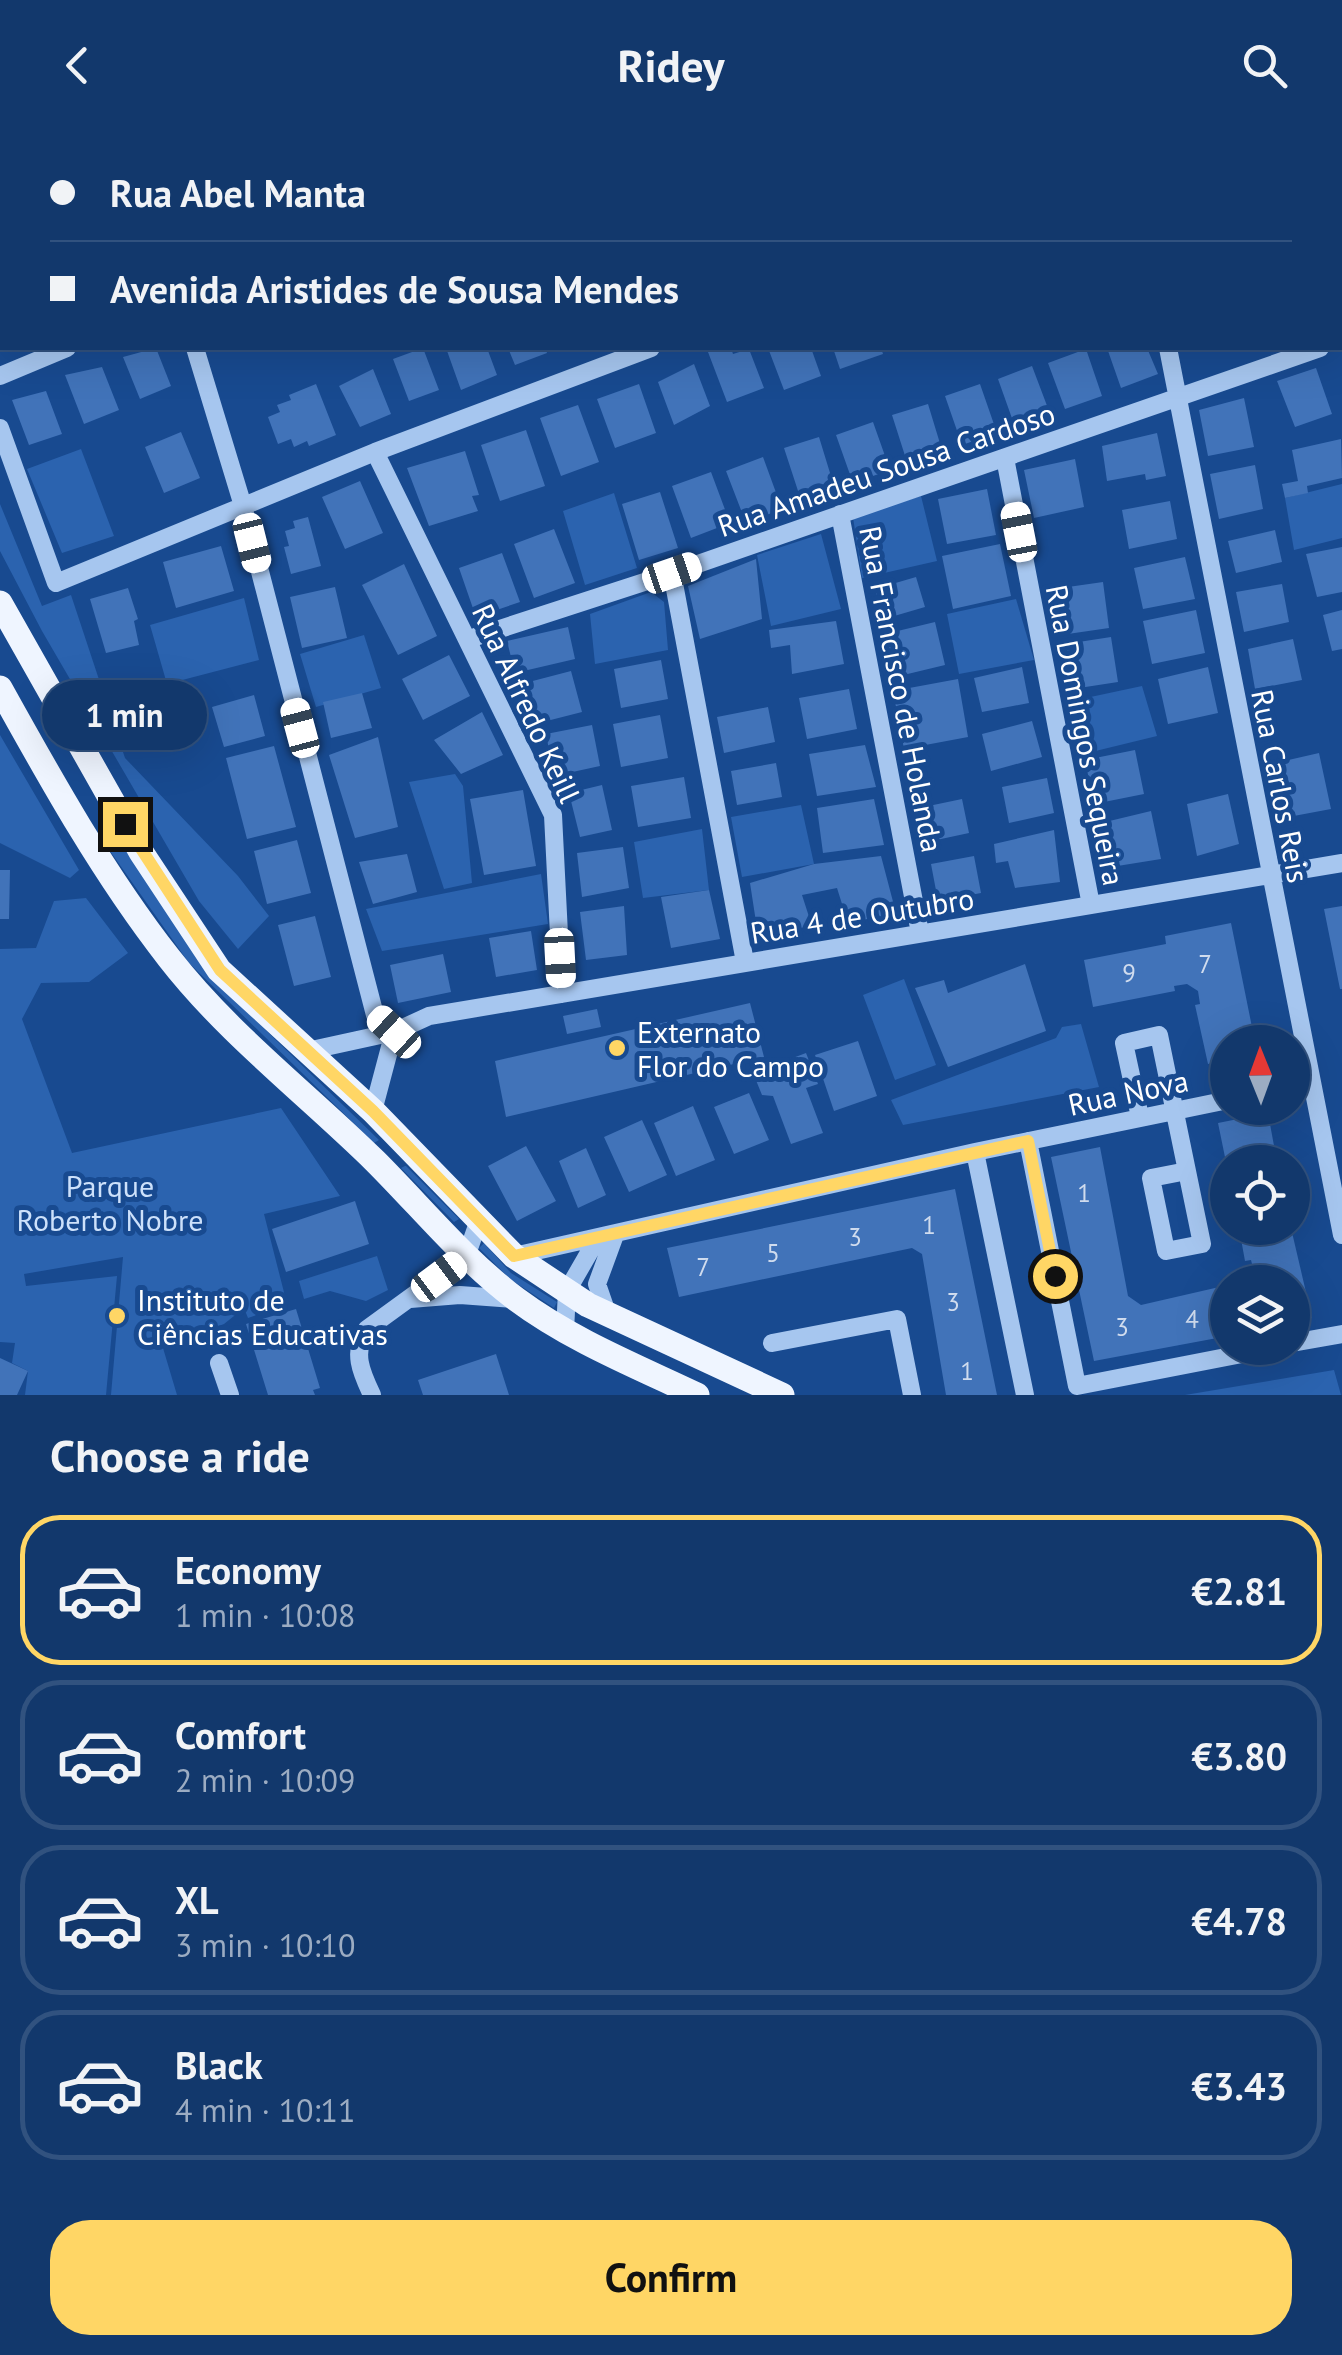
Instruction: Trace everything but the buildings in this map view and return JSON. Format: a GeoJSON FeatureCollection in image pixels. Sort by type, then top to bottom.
{"type":"FeatureCollection","features":[{"type":"Feature","properties":{"kind":"main road"},"geometry":{"type":"LineString","coordinates":[[0,602],[141,852],[220,970],[373,1111],[514,1256],[607,1313],[782,1395]]}},
{"type":"Feature","properties":{"kind":"main road"},"geometry":{"type":"LineString","coordinates":[[0,688],[109,873],[171,960],[466,1256],[516,1299],[566,1332],[697,1395]]}},
{"type":"Feature","properties":{"kind":"street"},"geometry":{"type":"LineString","coordinates":[[0,376],[62,350]]}},
{"type":"Feature","properties":{"kind":"street"},"geometry":{"type":"LineString","coordinates":[[196,350],[242,506],[375,1015],[394,1032],[373,1111]]}},
{"type":"Feature","properties":{"kind":"street"},"geometry":{"type":"LineString","coordinates":[[0,428],[56,583],[375,452],[646,350]]}},
{"type":"Feature","properties":{"kind":"street","name":"Rua Carlos Reis"},"geometry":{"type":"LineString","coordinates":[[1168,350],[1312,1085],[1334,1154],[1342,1235]]}},
{"type":"Feature","properties":{"kind":"street","name":"Rua Amadeu Sousa Cardoso"},"geometry":{"type":"LineString","coordinates":[[469,639],[672,573],[1314,350]]}},
{"type":"Feature","properties":{"kind":"street","name":"Rua Alfredo Keill"},"geometry":{"type":"LineString","coordinates":[[375,452],[553,815],[562,994]]}},
{"type":"Feature","properties":{"kind":"street","name":"Rua Domingos Sequeira"},"geometry":{"type":"LineString","coordinates":[[1004,458],[1091,905]]}},
{"type":"Feature","properties":{"kind":"street","name":"Rua Francisco de Holanda"},"geometry":{"type":"LineString","coordinates":[[840,514],[920,933]]}},
{"type":"Feature","properties":{"kind":"street"},"geometry":{"type":"LineString","coordinates":[[672,573],[744,962]]}},
{"type":"Feature","properties":{"kind":"street","name":"Rua 4 de Outubro"},"geometry":{"type":"LineString","coordinates":[[308,1051],[394,1032],[430,1016],[1342,863]]}},
{"type":"Feature","properties":{"kind":"street"},"geometry":{"type":"LineString","coordinates":[[1140,1118],[1124,1043],[1159,1035],[1174,1110],[1187,1171],[1202,1244],[1166,1251],[1150,1178],[1187,1171]]}},
{"type":"Feature","properties":{"kind":"street","name":"Rua Nova"},"geometry":{"type":"LineString","coordinates":[[514,1256],[1210,1103]]}},
{"type":"Feature","properties":{"kind":"street"},"geometry":{"type":"LineString","coordinates":[[1028,1141],[1077,1386],[1210,1360]]}},
{"type":"Feature","properties":{"kind":"street"},"geometry":{"type":"LineString","coordinates":[[975,1152],[1025,1395]]}},
{"type":"Feature","properties":{"kind":"street"},"geometry":{"type":"LineString","coordinates":[[372,1395],[359,1363],[358,1343],[367,1330],[466,1256],[478,1220]]}},
{"type":"Feature","properties":{"kind":"street"},"geometry":{"type":"LineString","coordinates":[[566,1332],[567,1291],[606,1237]]}},
{"type":"Feature","properties":{"kind":"street"},"geometry":{"type":"LineString","coordinates":[[606,1237],[597,1284],[607,1313]]}},
{"type":"Feature","properties":{"kind":"street"},"geometry":{"type":"LineString","coordinates":[[410,1300],[460,1295],[516,1299]]}},
{"type":"Feature","properties":{"kind":"street"},"geometry":{"type":"LineString","coordinates":[[772,1343],[897,1320],[912,1395]]}},
{"type":"Feature","properties":{"kind":"street"},"geometry":{"type":"LineString","coordinates":[[1310,1340],[1342,1334]]}},
{"type":"Feature","properties":{"kind":"street"},"geometry":{"type":"LineString","coordinates":[[220,1363],[230,1395]]}},
{"type":"Feature","properties":{"kind":"green space"},"geometry":{"type":"Polygon","coordinates":[[[81,449],[114,536],[62,553],[27,469],[81,449]]]}},
{"type":"Feature","properties":{"kind":"green space"},"geometry":{"type":"Polygon","coordinates":[[[1342,484],[1342,538],[1294,550],[1285,498],[1342,484]]]}},
{"type":"Feature","properties":{"kind":"green space"},"geometry":{"type":"Polygon","coordinates":[[[614,493],[637,568],[585,585],[563,511],[614,493]]]}},
{"type":"Feature","properties":{"kind":"green space"},"geometry":{"type":"Polygon","coordinates":[[[921,496],[937,561],[862,578],[853,517],[921,496]]]}},
{"type":"Feature","properties":{"kind":"green space"},"geometry":{"type":"Polygon","coordinates":[[[0,504],[42,606],[71,595],[125,758],[238,876],[269,916],[238,949],[199,901],[42,631],[0,551],[0,504]]]}},
{"type":"Feature","properties":{"kind":"green space"},"geometry":{"type":"Polygon","coordinates":[[[821,534],[841,609],[771,626],[757,555],[821,534]]]}},
{"type":"Feature","properties":{"kind":"green space"},"geometry":{"type":"Polygon","coordinates":[[[651,592],[664,602],[668,650],[595,664],[590,614],[651,592]]]}},
{"type":"Feature","properties":{"kind":"green space"},"geometry":{"type":"Polygon","coordinates":[[[244,598],[259,660],[167,684],[150,625],[244,598]]]}},
{"type":"Feature","properties":{"kind":"green space"},"geometry":{"type":"Polygon","coordinates":[[[1016,599],[1034,660],[959,674],[947,614],[1016,599]]]}},
{"type":"Feature","properties":{"kind":"green space"},"geometry":{"type":"Polygon","coordinates":[[[364,635],[381,688],[316,707],[300,654],[364,635]]]}},
{"type":"Feature","properties":{"kind":"green space"},"geometry":{"type":"Polygon","coordinates":[[[1142,686],[1157,736],[1075,756],[1067,702],[1142,686]]]}},
{"type":"Feature","properties":{"kind":"green space"},"geometry":{"type":"Polygon","coordinates":[[[0,735],[79,870],[70,878],[0,843],[0,735]]]}},
{"type":"Feature","properties":{"kind":"green space"},"geometry":{"type":"Polygon","coordinates":[[[455,774],[463,786],[472,883],[444,889],[409,782],[455,774]]]}},
{"type":"Feature","properties":{"kind":"green space"},"geometry":{"type":"Polygon","coordinates":[[[801,805],[814,864],[742,877],[731,817],[801,805]]]}},
{"type":"Feature","properties":{"kind":"green space"},"geometry":{"type":"Polygon","coordinates":[[[702,829],[709,890],[643,898],[634,842],[702,829]]]}},
{"type":"Feature","properties":{"kind":"green space"},"geometry":{"type":"Polygon","coordinates":[[[122,845],[213,979],[379,1140],[374,1143],[189,963],[110,851],[122,845]]]}},
{"type":"Feature","properties":{"kind":"green space"},"geometry":{"type":"Polygon","coordinates":[[[541,874],[548,924],[382,951],[366,909],[541,874]]]}},
{"type":"Feature","properties":{"kind":"green space","name":"Parque Roberto Nobre"},"geometry":{"type":"Polygon","coordinates":[[[86,898],[128,953],[89,982],[41,983],[22,1019],[72,1153],[281,1108],[340,1196],[264,1214],[287,1304],[248,1318],[244,1308],[224,1324],[163,1348],[177,1395],[111,1395],[123,1257],[24,1274],[26,1286],[117,1276],[106,1395],[25,1395],[28,1371],[12,1363],[15,1343],[0,1342],[0,949],[36,948],[54,901],[86,898]]]}},
{"type":"Feature","properties":{"kind":"green space"},"geometry":{"type":"Polygon","coordinates":[[[904,979],[936,1065],[895,1080],[863,995],[904,979]]]}},
{"type":"Feature","properties":{"kind":"green space"},"geometry":{"type":"Polygon","coordinates":[[[1081,1024],[1099,1087],[903,1125],[891,1100],[1056,1038],[1062,1027],[1081,1024]]]}},
{"type":"Feature","properties":{"kind":"green space"},"geometry":{"type":"Polygon","coordinates":[[[405,1166],[459,1219],[454,1222],[401,1168],[405,1166]]]}},
{"type":"Feature","properties":{"kind":"green space"},"geometry":{"type":"Polygon","coordinates":[[[484,1243],[511,1273],[557,1302],[554,1308],[510,1279],[479,1248],[484,1243]]]}},
{"type":"Feature","properties":{"kind":"green space"},"geometry":{"type":"Polygon","coordinates":[[[377,1256],[388,1290],[366,1301],[330,1291],[304,1299],[299,1281],[377,1256]]]}},
{"type":"Feature","properties":{"kind":"green space"},"geometry":{"type":"Polygon","coordinates":[[[1334,1370],[1341,1395],[1185,1395],[1334,1370]]]}},
{"type":"Feature","properties":{"kind":"place","name":"Externato Flor do Campo"},"geometry":{"type":"Point","coordinates":[617,1048]}},
{"type":"Feature","properties":{"kind":"place","name":"Instituto de Ciências Educativas"},"geometry":{"type":"Point","coordinates":[117,1316]}},
{"type":"Feature","properties":{"kind":"route"},"geometry":{"type":"LineString","coordinates":[[125,824],[220,970],[373,1111],[514,1256],[1028,1141],[1055,1276]]}}]}
